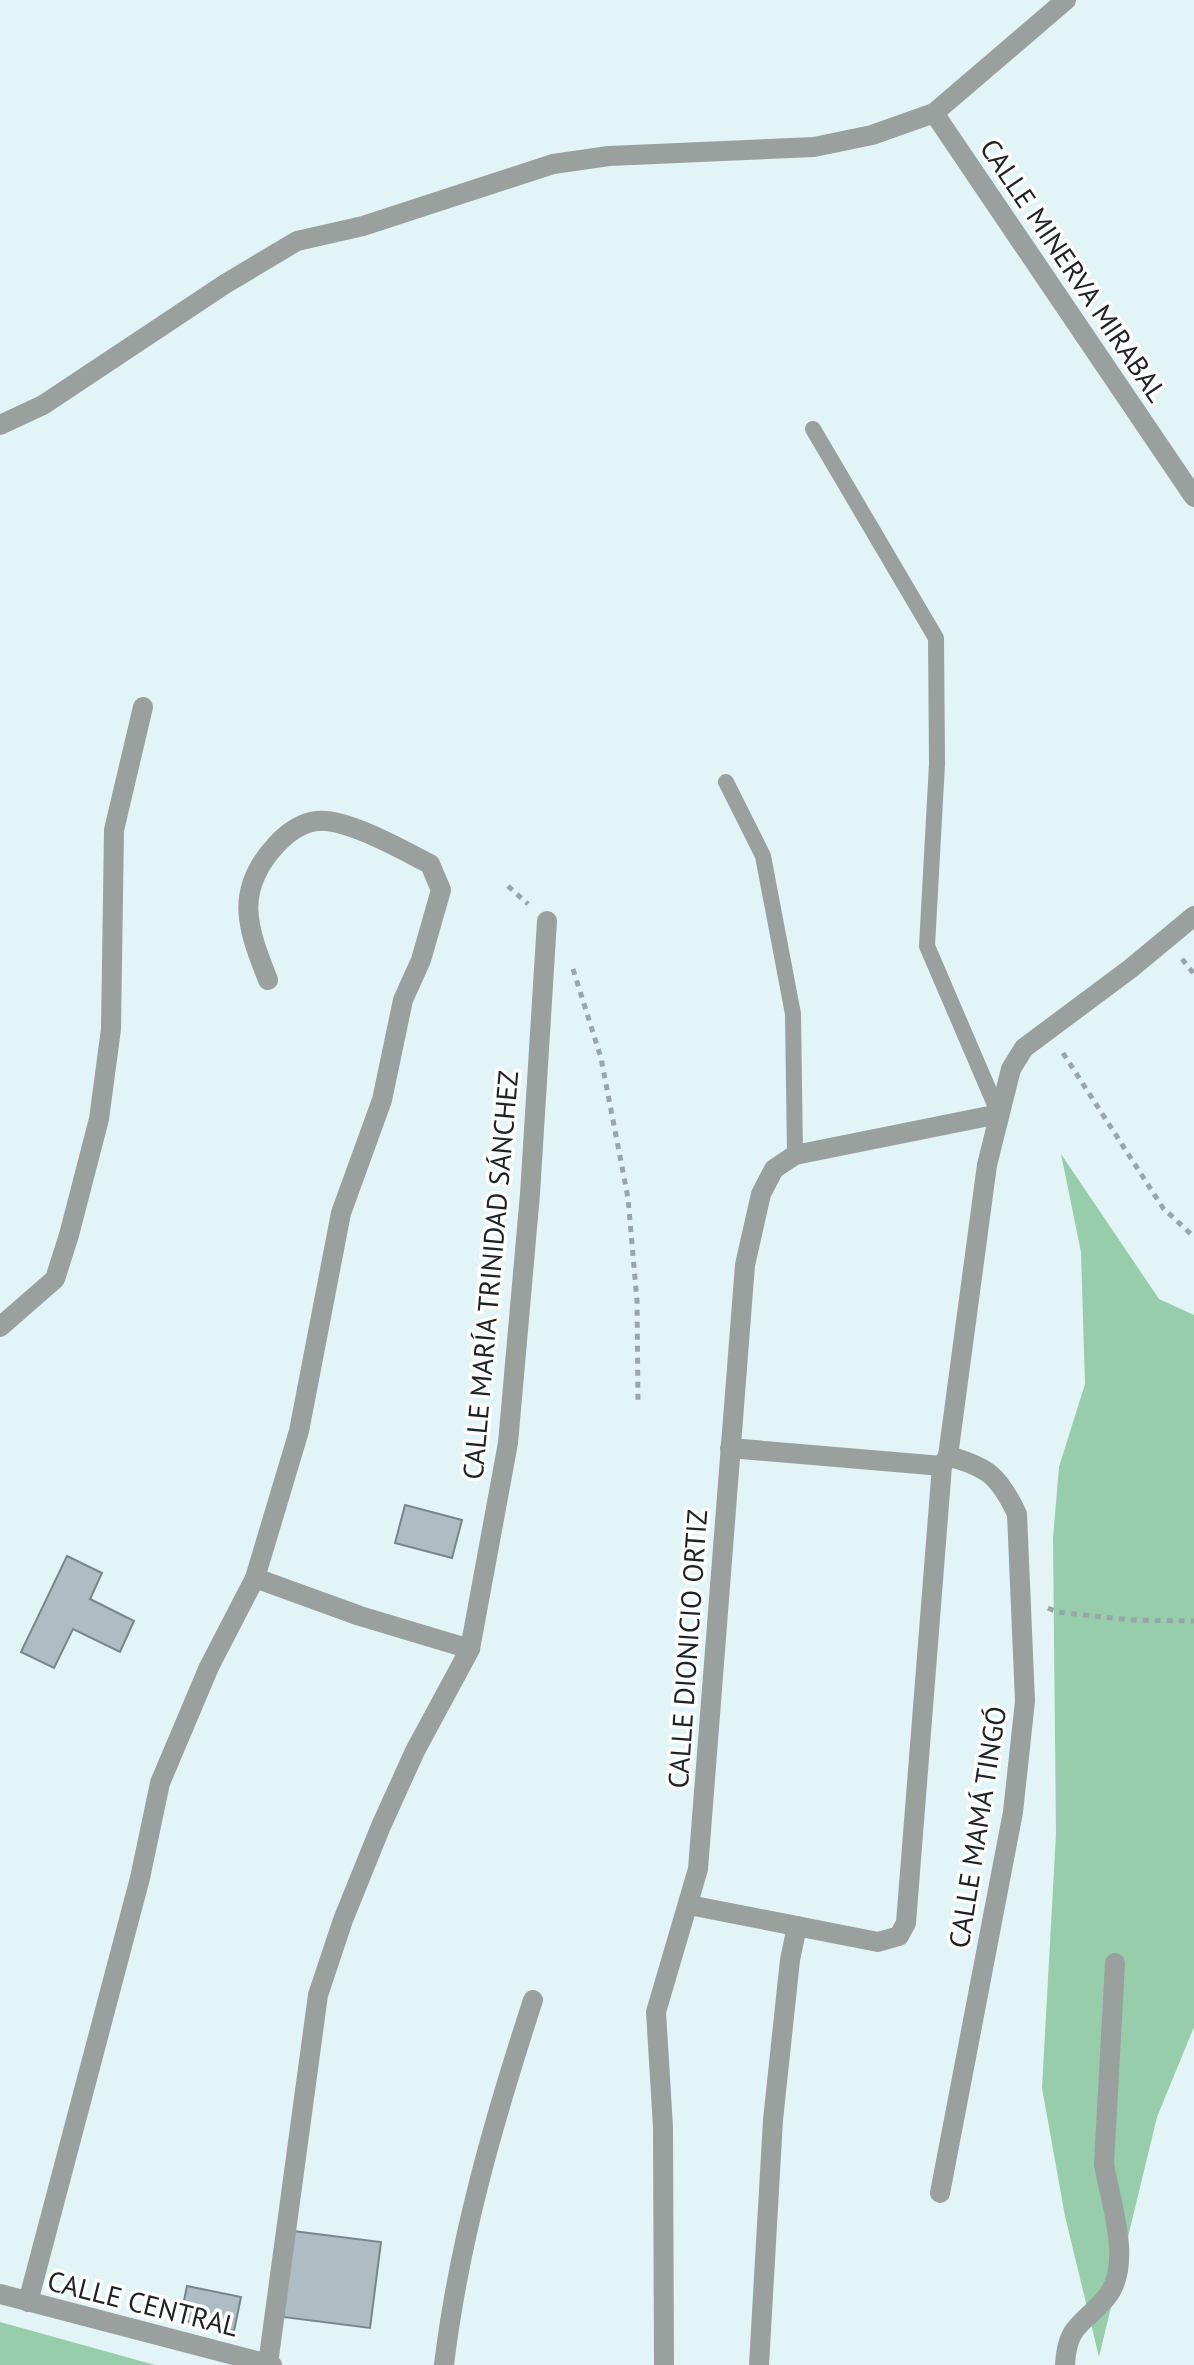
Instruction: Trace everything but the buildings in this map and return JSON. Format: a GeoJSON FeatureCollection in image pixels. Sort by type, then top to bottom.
{"type":"FeatureCollection","features":[{"type":"Feature","properties":{"kind":"street"},"geometry":{"type":"LineString","coordinates":[[0,425],[43,405],[225,284],[297,241],[363,226],[553,164],[609,156],[814,147],[872,135],[934,113],[1066,0]]}},
{"type":"Feature","properties":{"kind":"street","name":"CALLE MINERVA MIRABAL"},"geometry":{"type":"LineString","coordinates":[[934,113],[1194,497]]}},
{"type":"Feature","properties":{"kind":"street"},"geometry":{"type":"LineString","coordinates":[[0,1327],[55,1279],[99,1119],[111,1029],[114,830],[143,707]]}},
{"type":"Feature","properties":{"kind":"street"},"geometry":{"type":"LineString","coordinates":[[28,2302],[140,1878],[160,1783],[209,1667],[255,1578],[299,1431],[341,1213],[382,1100],[403,1000],[421,960],[441,890],[430,864],[355,828],[318,820],[289,831],[262,860],[248,890],[252,939],[268,980]]}},
{"type":"Feature","properties":{"kind":"street"},"geometry":{"type":"LineString","coordinates":[[689,1905],[878,1942],[899,1936],[906,1923],[945,1461],[987,1165],[1011,1069],[1024,1048],[1194,916]]}},
{"type":"Feature","properties":{"kind":"street","name":"CALLE MARÍA TRINIDAD SÁNCHEZ"},"geometry":{"type":"LineString","coordinates":[[270,2365],[318,1995],[343,1920],[381,1826],[415,1751],[470,1649],[508,1443],[530,1194],[547,921]]}},
{"type":"Feature","properties":{"kind":"street"},"geometry":{"type":"LineString","coordinates":[[795,1155],[999,1114]]}},
{"type":"Feature","properties":{"kind":"street","name":"CALLE DIONICIO ORTIZ"},"geometry":{"type":"LineString","coordinates":[[664,2365],[663,2127],[656,2012],[698,1869],[745,1265],[761,1194],[774,1169],[795,1155]]}},
{"type":"Feature","properties":{"kind":"street","name":"CALLE MAMÁ TINGÓ"},"geometry":{"type":"LineString","coordinates":[[730,1448],[975,1464],[992,1474],[1005,1489],[1017,1514],[1025,1701],[1013,1812],[940,2193]]}},
{"type":"Feature","properties":{"kind":"street"},"geometry":{"type":"LineString","coordinates":[[255,1578],[360,1616],[470,1649]]}},
{"type":"Feature","properties":{"kind":"street"},"geometry":{"type":"LineString","coordinates":[[759,2365],[773,2120],[790,1960],[797,1926]]}},
{"type":"Feature","properties":{"kind":"street"},"geometry":{"type":"LineString","coordinates":[[1065,2365],[1066,2344],[1081,2320],[1107,2297],[1119,2264],[1117,2219],[1104,2164],[1115,1963]]}},
{"type":"Feature","properties":{"kind":"street"},"geometry":{"type":"LineString","coordinates":[[444,2365],[451,2308],[474,2200],[497,2111],[533,2000]]}},
{"type":"Feature","properties":{"kind":"street","name":"CALLE CENTRAL"},"geometry":{"type":"LineString","coordinates":[[0,2294],[270,2365]]}},
{"type":"Feature","properties":{"kind":"lane"},"geometry":{"type":"LineString","coordinates":[[813,429],[936,638],[937,764],[927,946],[999,1114]]}},
{"type":"Feature","properties":{"kind":"lane"},"geometry":{"type":"LineString","coordinates":[[726,782],[763,856],[793,1014],[795,1155]]}},
{"type":"Feature","properties":{"kind":"path"},"geometry":{"type":"LineString","coordinates":[[508,886],[547,921]]}},
{"type":"Feature","properties":{"kind":"path"},"geometry":{"type":"LineString","coordinates":[[571,963],[601,1058],[628,1198],[637,1301],[638,1404]]}},
{"type":"Feature","properties":{"kind":"path"},"geometry":{"type":"LineString","coordinates":[[1048,1031],[1163,1208],[1194,1237]]}},
{"type":"Feature","properties":{"kind":"path"},"geometry":{"type":"LineString","coordinates":[[1022,1596],[1057,1612],[1131,1620],[1194,1621]]}},
{"type":"Feature","properties":{"kind":"green space"},"geometry":{"type":"Polygon","coordinates":[[[1061,1154],[1159,1299],[1194,1315],[1194,2027],[1157,2117],[1099,2357],[1065,2216],[1042,2088],[1056,1834],[1053,1538],[1059,1467],[1085,1384],[1081,1252],[1061,1154]]]}},
{"type":"Feature","properties":{"kind":"green space"},"geometry":{"type":"Polygon","coordinates":[[[0,2322],[155,2365],[0,2365],[0,2322]]]}}]}
